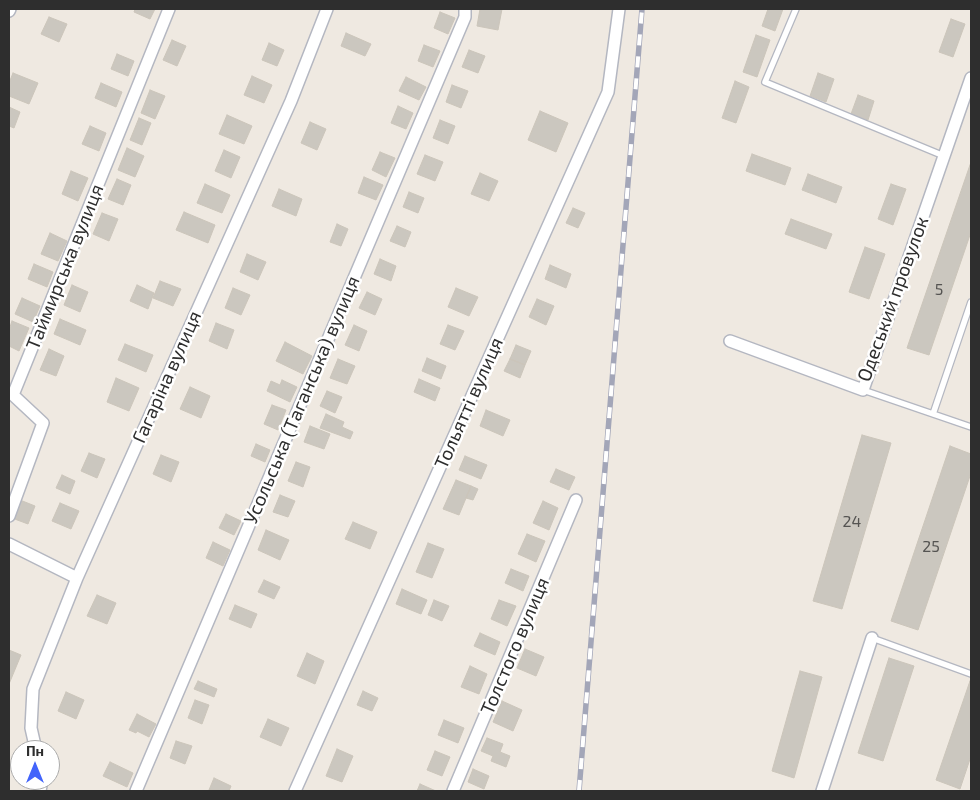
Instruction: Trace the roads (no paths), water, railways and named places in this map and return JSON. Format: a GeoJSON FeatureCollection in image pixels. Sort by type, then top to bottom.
{"type":"FeatureCollection","features":[{"type":"Feature","properties":{"kind":"street","name":"Таймирська вулиця"},"geometry":{"type":"LineString","coordinates":[[9,516],[43,423],[14,395],[169,9]]}},
{"type":"Feature","properties":{"kind":"street","name":"Гагаріна вулиця"},"geometry":{"type":"LineString","coordinates":[[34,740],[31,728],[33,689],[77,578],[291,102],[327,9]]}},
{"type":"Feature","properties":{"kind":"street","name":"Усольська (Таганська) вулиця"},"geometry":{"type":"LineString","coordinates":[[136,791],[465,16],[466,9]]}},
{"type":"Feature","properties":{"kind":"street","name":"Тольятті вулиця"},"geometry":{"type":"LineString","coordinates":[[295,791],[608,92],[619,9]]}},
{"type":"Feature","properties":{"kind":"street","name":"Одеський провулок"},"geometry":{"type":"LineString","coordinates":[[730,341],[863,390],[971,78]]}},
{"type":"Feature","properties":{"kind":"street","name":"Толстого вулиця"},"geometry":{"type":"LineString","coordinates":[[453,791],[576,500]]}},
{"type":"Feature","properties":{"kind":"street"},"geometry":{"type":"LineString","coordinates":[[9,544],[77,578]]}},
{"type":"Feature","properties":{"kind":"street"},"geometry":{"type":"LineString","coordinates":[[822,791],[872,638]]}},
{"type":"Feature","properties":{"kind":"lane"},"geometry":{"type":"LineString","coordinates":[[796,9],[765,82],[944,156]]}},
{"type":"Feature","properties":{"kind":"lane"},"geometry":{"type":"LineString","coordinates":[[933,414],[971,302]]}},
{"type":"Feature","properties":{"kind":"lane"},"geometry":{"type":"LineString","coordinates":[[863,390],[971,427]]}},
{"type":"Feature","properties":{"kind":"lane"},"geometry":{"type":"LineString","coordinates":[[872,638],[971,674]]}},
{"type":"Feature","properties":{"kind":"railway"},"geometry":{"type":"LineString","coordinates":[[579,791],[642,9]]}}]}
